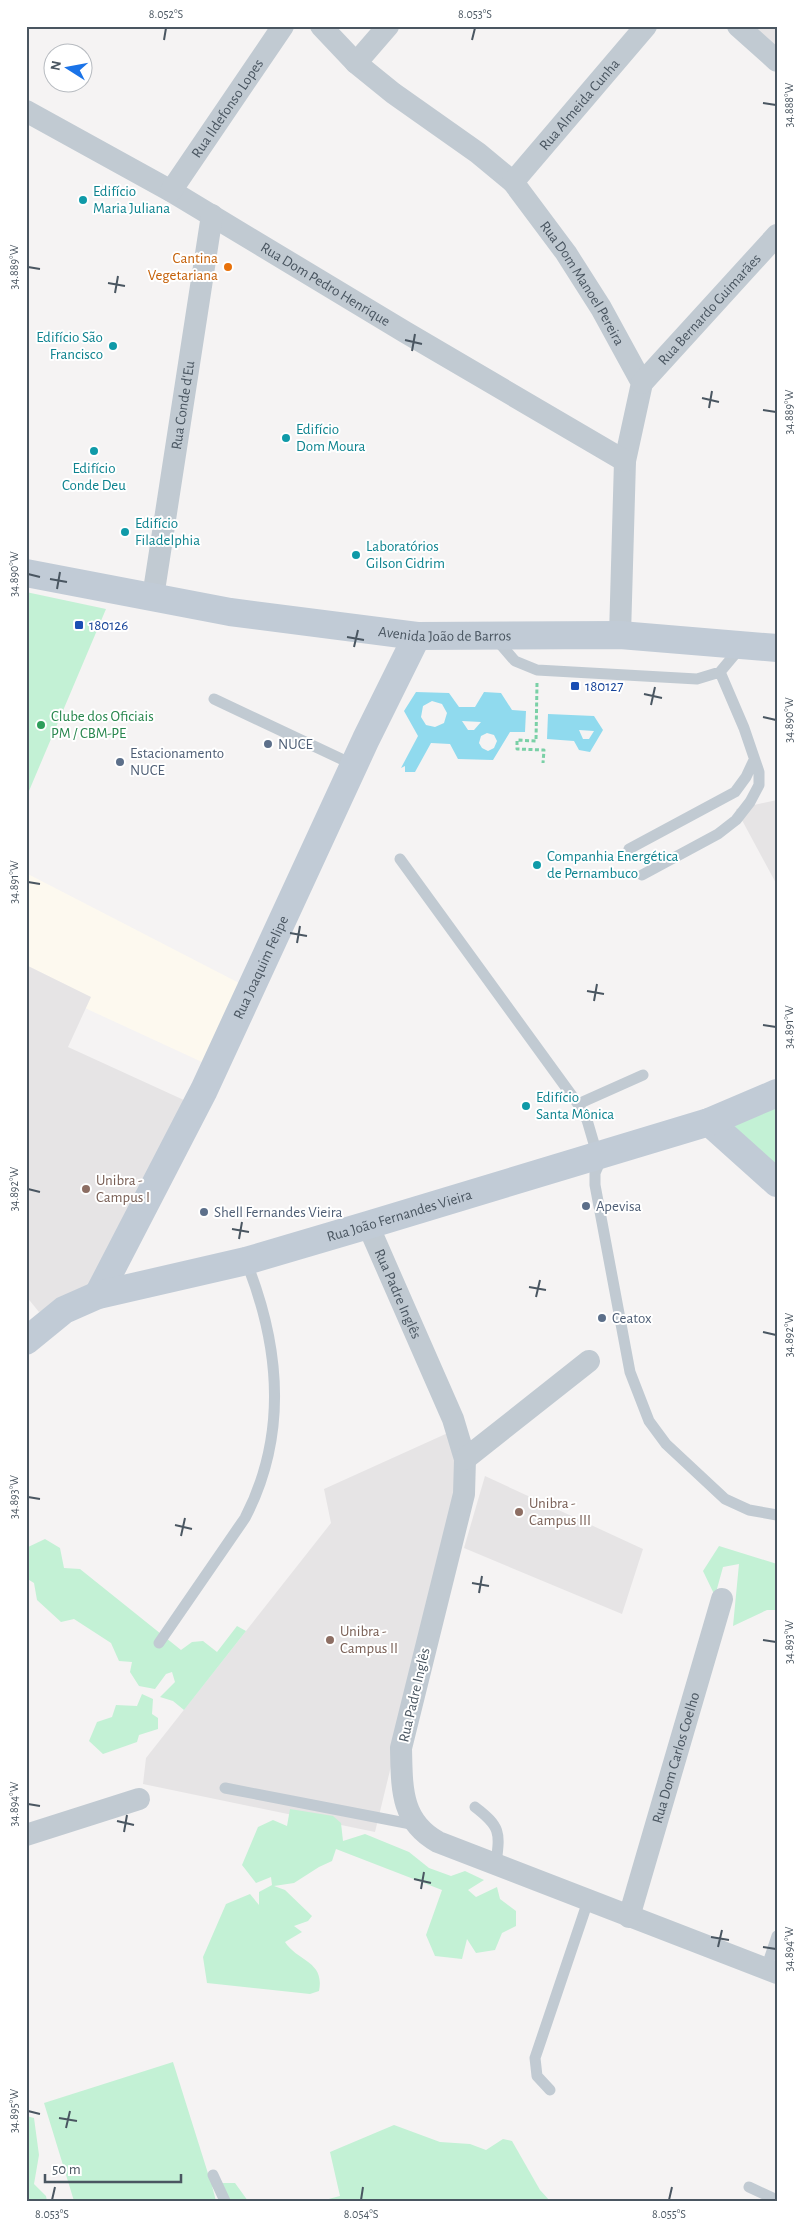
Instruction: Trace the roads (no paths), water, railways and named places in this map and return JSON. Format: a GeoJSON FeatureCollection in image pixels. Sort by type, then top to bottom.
{"type":"FeatureCollection","features":[{"type":"Feature","properties":{"kind":"main road","name":"Avenida João de Barros"},"geometry":{"type":"LineString","coordinates":[[26,573],[230,612],[417,636],[620,635],[777,648]]}},
{"type":"Feature","properties":{"kind":"main road","name":"Rua Joaquim Felipe"},"geometry":{"type":"LineString","coordinates":[[98,1295],[204,1090],[354,765],[417,636]]}},
{"type":"Feature","properties":{"kind":"main road","name":"Rua João Fernandes Vieira"},"geometry":{"type":"LineString","coordinates":[[26,1341],[64,1310],[98,1295],[246,1261],[368,1225],[597,1154],[709,1122],[777,1094]]}},
{"type":"Feature","properties":{"kind":"main road"},"geometry":{"type":"LineString","coordinates":[[709,1122],[777,1183]]}},
{"type":"Feature","properties":{"kind":"street","name":"Rua Ildefonso Lopes"},"geometry":{"type":"LineString","coordinates":[[172,190],[283,26]]}},
{"type":"Feature","properties":{"kind":"street","name":"Rua Dom Manoel Pereira"},"geometry":{"type":"LineString","coordinates":[[321,26],[356,63],[393,93],[478,153],[513,182],[566,253],[601,308],[642,383]]}},
{"type":"Feature","properties":{"kind":"street"},"geometry":{"type":"LineString","coordinates":[[356,63],[388,26]]}},
{"type":"Feature","properties":{"kind":"street","name":"Rua Almeida Cunha"},"geometry":{"type":"LineString","coordinates":[[513,182],[646,26]]}},
{"type":"Feature","properties":{"kind":"street"},"geometry":{"type":"LineString","coordinates":[[738,26],[777,61]]}},
{"type":"Feature","properties":{"kind":"street","name":"Rua Dom Pedro Henrique"},"geometry":{"type":"LineString","coordinates":[[26,111],[172,190],[625,461]]}},
{"type":"Feature","properties":{"kind":"street","name":"Rua Conde d'Eu"},"geometry":{"type":"LineString","coordinates":[[153,597],[212,215]]}},
{"type":"Feature","properties":{"kind":"street","name":"Rua Bernardo Guimarães"},"geometry":{"type":"LineString","coordinates":[[642,383],[777,235]]}},
{"type":"Feature","properties":{"kind":"street"},"geometry":{"type":"LineString","coordinates":[[620,635],[625,461],[642,383]]}},
{"type":"Feature","properties":{"kind":"street","name":"Rua Padre Inglês"},"geometry":{"type":"LineString","coordinates":[[368,1225],[453,1419],[465,1459],[464,1494],[401,1748],[402,1786],[408,1808],[416,1826]]}},
{"type":"Feature","properties":{"kind":"street"},"geometry":{"type":"LineString","coordinates":[[465,1459],[589,1361]]}},
{"type":"Feature","properties":{"kind":"street","name":"Rua Dom Carlos Coelho"},"geometry":{"type":"LineString","coordinates":[[629,1917],[722,1599]]}},
{"type":"Feature","properties":{"kind":"street"},"geometry":{"type":"LineString","coordinates":[[26,1835],[139,1799]]}},
{"type":"Feature","properties":{"kind":"street"},"geometry":{"type":"LineString","coordinates":[[416,1826],[425,1835],[438,1842],[772,1971]]}},
{"type":"Feature","properties":{"kind":"lane"},"geometry":{"type":"LineString","coordinates":[[494,637],[516,661],[537,670],[697,679],[720,672],[742,646]]}},
{"type":"Feature","properties":{"kind":"lane"},"geometry":{"type":"LineString","coordinates":[[642,875],[718,834],[736,820],[750,802],[758,785],[759,772],[744,728],[720,672]]}},
{"type":"Feature","properties":{"kind":"lane"},"geometry":{"type":"LineString","coordinates":[[214,699],[354,765]]}},
{"type":"Feature","properties":{"kind":"lane"},"geometry":{"type":"LineString","coordinates":[[629,849],[735,792],[746,777],[754,760]]}},
{"type":"Feature","properties":{"kind":"lane"},"geometry":{"type":"LineString","coordinates":[[400,859],[578,1104],[587,1120],[597,1154],[598,1164],[595,1173],[595,1185],[630,1372],[649,1421],[666,1444],[725,1500],[749,1510],[777,1515]]}},
{"type":"Feature","properties":{"kind":"lane"},"geometry":{"type":"LineString","coordinates":[[578,1104],[643,1075]]}},
{"type":"Feature","properties":{"kind":"lane"},"geometry":{"type":"LineString","coordinates":[[159,1643],[245,1518],[269,1452],[275,1420],[275,1381],[272,1345],[246,1261]]}},
{"type":"Feature","properties":{"kind":"lane"},"geometry":{"type":"LineString","coordinates":[[225,1788],[416,1826]]}},
{"type":"Feature","properties":{"kind":"lane"},"geometry":{"type":"LineString","coordinates":[[475,1807],[493,1821],[499,1840],[496,1864]]}},
{"type":"Feature","properties":{"kind":"lane"},"geometry":{"type":"LineString","coordinates":[[550,2090],[537,2076],[534,2058],[588,1901]]}},
{"type":"Feature","properties":{"kind":"lane"},"geometry":{"type":"LineString","coordinates":[[772,1971],[777,1936]]}},
{"type":"Feature","properties":{"kind":"lane"},"geometry":{"type":"LineString","coordinates":[[213,2175],[225,2201]]}},
{"type":"Feature","properties":{"kind":"lane"},"geometry":{"type":"LineString","coordinates":[[749,2188],[777,2200]]}},
{"type":"Feature","properties":{"kind":"water"},"geometry":{"type":"Polygon","coordinates":[[[416,692],[449,693],[459,707],[475,707],[484,692],[501,693],[512,710],[526,711],[525,732],[510,732],[493,760],[458,759],[450,744],[431,743],[415,772],[405,772],[405,766],[401,768],[418,736],[404,711],[416,692]],[[432,701],[423,706],[421,717],[426,725],[435,727],[444,723],[447,713],[442,704],[432,701]],[[462,721],[468,730],[474,730],[481,722],[462,721]],[[487,733],[481,736],[479,743],[482,748],[488,751],[494,748],[497,741],[494,735],[487,733]]]}},
{"type":"Feature","properties":{"kind":"water"},"geometry":{"type":"Polygon","coordinates":[[[548,714],[594,716],[603,730],[590,752],[579,750],[574,741],[547,739],[548,714]],[[579,730],[583,739],[589,739],[594,731],[579,730]]]}},
{"type":"Feature","properties":{"kind":"place","name":"Edifício Maria Juliana"},"geometry":{"type":"Point","coordinates":[83,200]}},
{"type":"Feature","properties":{"kind":"place","name":"Cantina Vegetariana"},"geometry":{"type":"Point","coordinates":[228,267]}},
{"type":"Feature","properties":{"kind":"place","name":"Edifício São Francisco"},"geometry":{"type":"Point","coordinates":[113,346]}},
{"type":"Feature","properties":{"kind":"place","name":"Edifício Dom Moura"},"geometry":{"type":"Point","coordinates":[286,438]}},
{"type":"Feature","properties":{"kind":"place","name":"Edifício Conde Deu"},"geometry":{"type":"Point","coordinates":[94,451]}},
{"type":"Feature","properties":{"kind":"place","name":"Edifício Filadelphia"},"geometry":{"type":"Point","coordinates":[125,532]}},
{"type":"Feature","properties":{"kind":"place","name":"Laboratórios Gilson Cidrim"},"geometry":{"type":"Point","coordinates":[356,555]}},
{"type":"Feature","properties":{"kind":"place","name":"180126"},"geometry":{"type":"Point","coordinates":[79,625]}},
{"type":"Feature","properties":{"kind":"place","name":"180127"},"geometry":{"type":"Point","coordinates":[575,686]}},
{"type":"Feature","properties":{"kind":"place","name":"Clube dos Oficiais PM / CBM-PE"},"geometry":{"type":"Point","coordinates":[41,725]}},
{"type":"Feature","properties":{"kind":"place","name":"NUCE"},"geometry":{"type":"Point","coordinates":[268,744]}},
{"type":"Feature","properties":{"kind":"place","name":"Estacionamento NUCE"},"geometry":{"type":"Point","coordinates":[120,762]}},
{"type":"Feature","properties":{"kind":"place","name":"Companhia Energética de Pernambuco"},"geometry":{"type":"Point","coordinates":[537,865]}},
{"type":"Feature","properties":{"kind":"place","name":"Edifício Santa Mônica"},"geometry":{"type":"Point","coordinates":[526,1106]}},
{"type":"Feature","properties":{"kind":"place","name":"Unibra - Campus I"},"geometry":{"type":"Point","coordinates":[86,1189]}},
{"type":"Feature","properties":{"kind":"place","name":"Apevisa"},"geometry":{"type":"Point","coordinates":[586,1206]}},
{"type":"Feature","properties":{"kind":"place","name":"Shell Fernandes Vieira"},"geometry":{"type":"Point","coordinates":[204,1212]}},
{"type":"Feature","properties":{"kind":"place","name":"Ceatox"},"geometry":{"type":"Point","coordinates":[602,1318]}},
{"type":"Feature","properties":{"kind":"place","name":"Unibra - Campus III"},"geometry":{"type":"Point","coordinates":[519,1512]}},
{"type":"Feature","properties":{"kind":"place","name":"Unibra - Campus II"},"geometry":{"type":"Point","coordinates":[330,1640]}}]}
